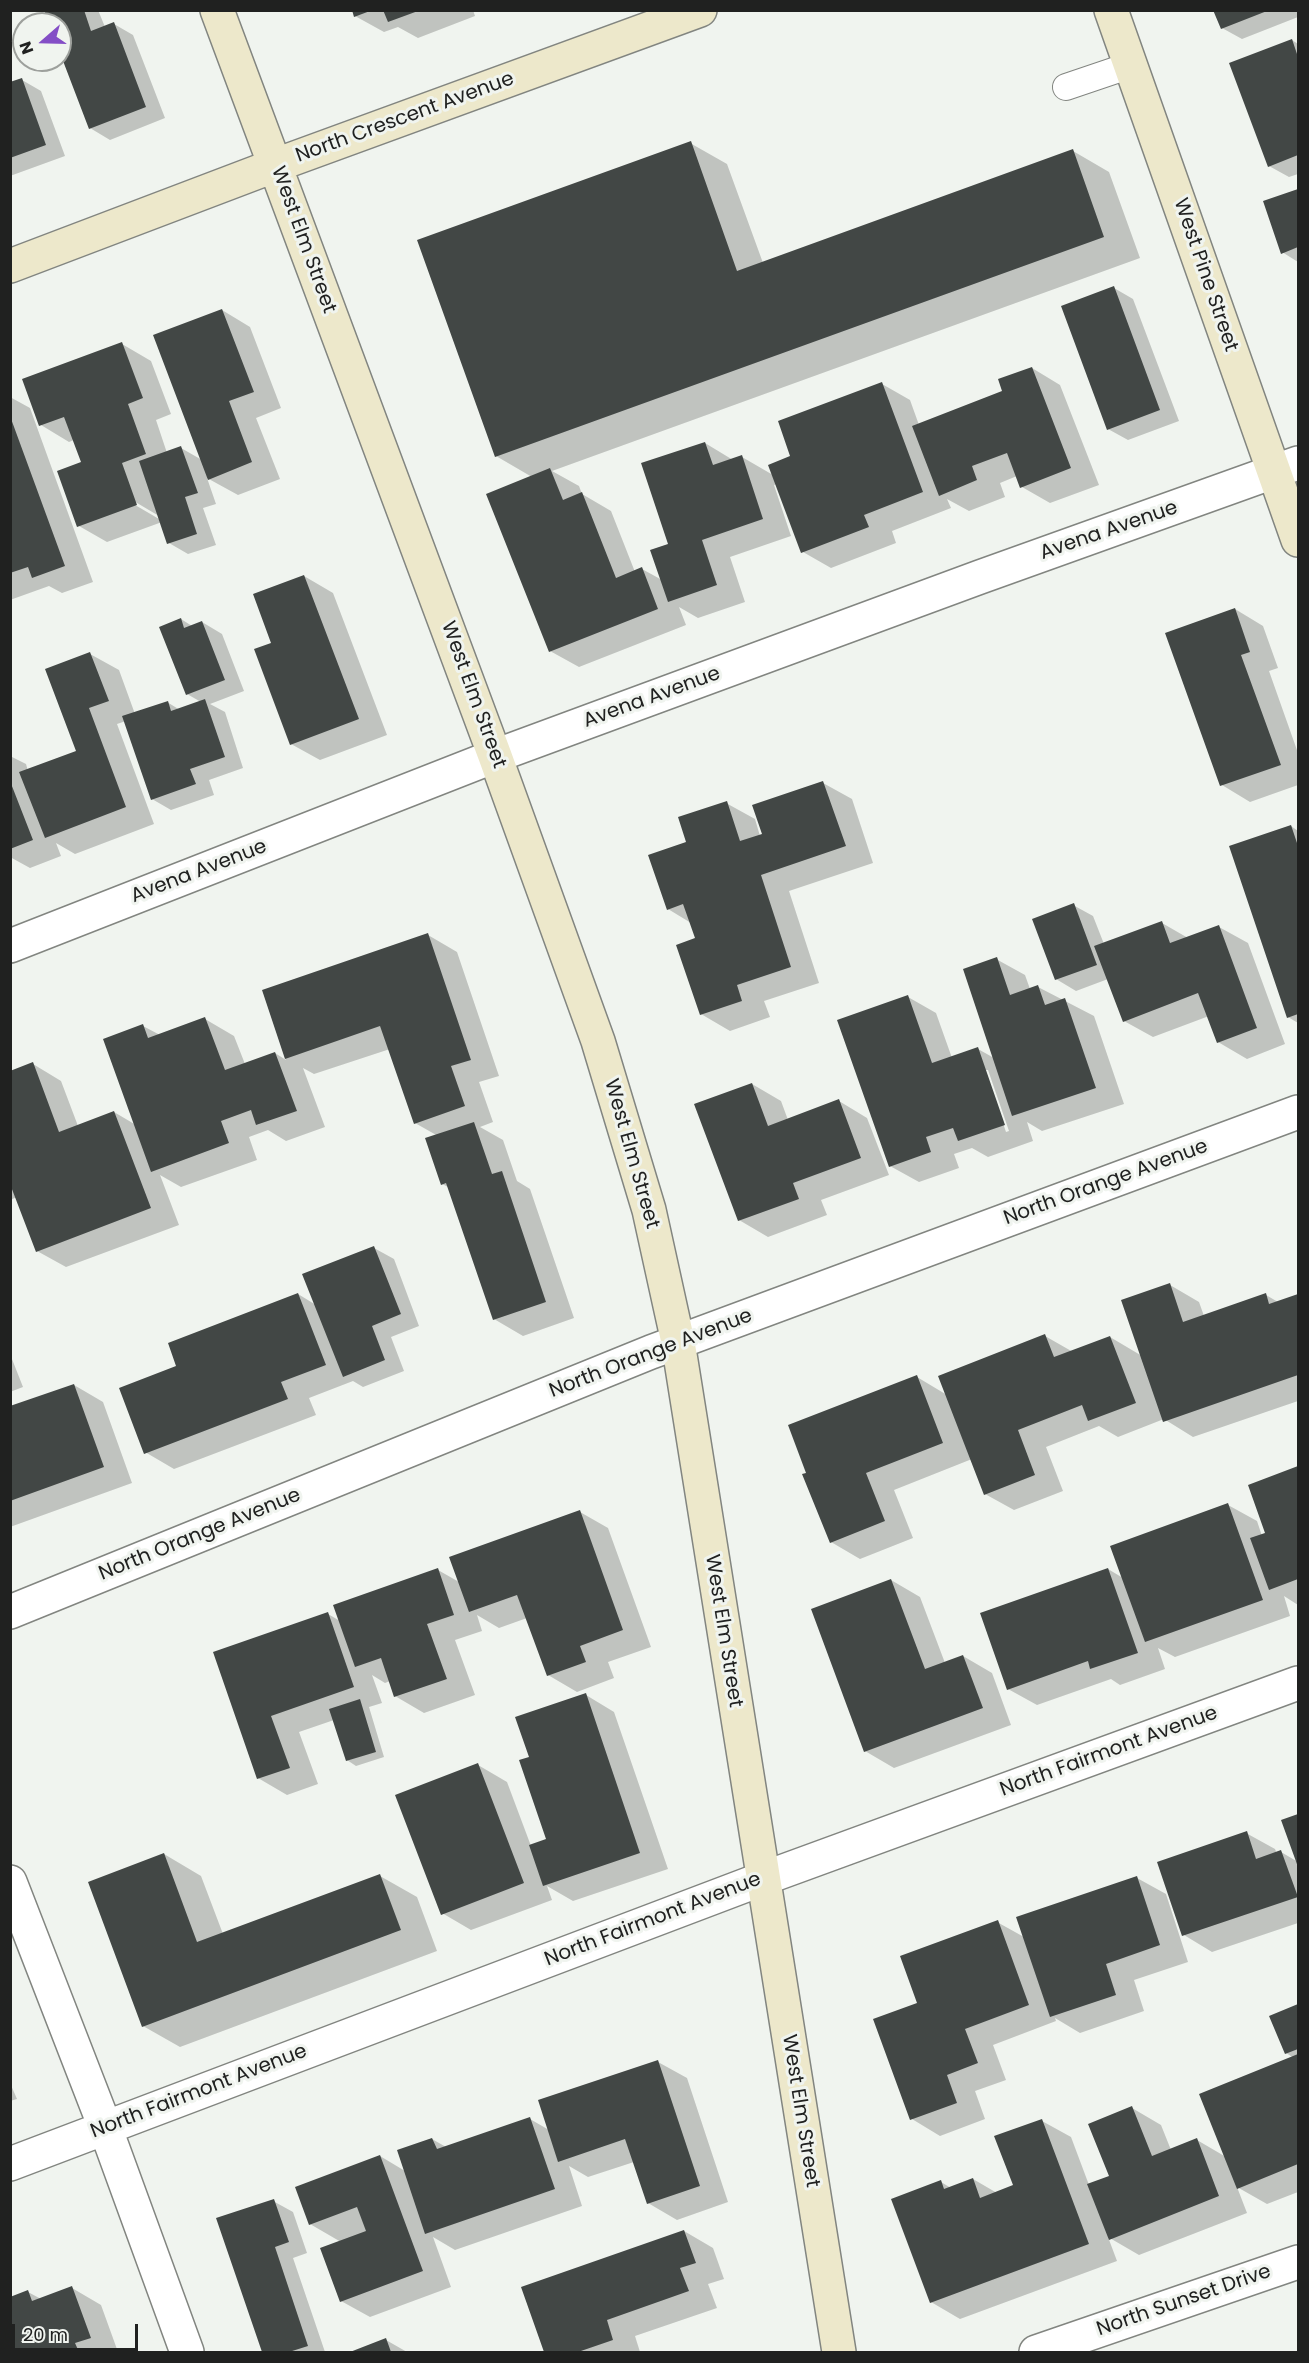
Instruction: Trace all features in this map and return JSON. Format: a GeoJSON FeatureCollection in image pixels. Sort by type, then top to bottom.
{"type":"FeatureCollection","features":[{"type":"Feature","properties":{"kind":"street","name":"West Elm Street"},"geometry":{"type":"LineString","coordinates":[[217,10],[495,756],[598,1041],[649,1210],[678,1342],[839,2352]]}},
{"type":"Feature","properties":{"kind":"street","name":"North Crescent Avenue"},"geometry":{"type":"LineString","coordinates":[[10,266],[276,165],[700,10]]}},
{"type":"Feature","properties":{"kind":"street","name":"West Pine Street"},"geometry":{"type":"LineString","coordinates":[[1111,10],[1287,468],[1299,540]]}},
{"type":"Feature","properties":{"kind":"street","name":"Avena Avenue"},"geometry":{"type":"LineString","coordinates":[[10,946],[495,756],[980,577],[1287,468]]}},
{"type":"Feature","properties":{"kind":"street","name":"North Orange Avenue"},"geometry":{"type":"LineString","coordinates":[[10,1612],[678,1342],[1299,1112]]}},
{"type":"Feature","properties":{"kind":"street","name":"North Fairmont Avenue"},"geometry":{"type":"LineString","coordinates":[[10,2164],[762,1879],[1299,1683]]}},
{"type":"Feature","properties":{"kind":"street"},"geometry":{"type":"LineString","coordinates":[[10,1882],[105,2127],[187,2352]]}},
{"type":"Feature","properties":{"kind":"street","name":"North Sunset Drive"},"geometry":{"type":"LineString","coordinates":[[1036,2352],[1299,2262]]}},
{"type":"Feature","properties":{"kind":"lane"},"geometry":{"type":"LineString","coordinates":[[1066,87],[1131,65]]}},
{"type":"Feature","properties":{"kind":"building"},"geometry":{"type":"Polygon","coordinates":[[[44,10],[84,10],[91,31],[114,22],[146,107],[89,129],[67,72],[72,72],[72,12],[45,12],[44,10]]]}},
{"type":"Feature","properties":{"kind":"building"},"geometry":{"type":"Polygon","coordinates":[[[352,10],[370,10],[370,11],[354,17],[352,10]]]}},
{"type":"Feature","properties":{"kind":"building"},"geometry":{"type":"Polygon","coordinates":[[[383,10],[418,10],[418,11],[388,22],[383,10]]]}},
{"type":"Feature","properties":{"kind":"building"},"geometry":{"type":"Polygon","coordinates":[[[1213,10],[1267,10],[1267,11],[1221,29],[1213,10]]]}},
{"type":"Feature","properties":{"kind":"building"},"geometry":{"type":"Polygon","coordinates":[[[1292,39],[1298,57],[1298,155],[1268,167],[1229,63],[1292,39]]]}},
{"type":"Feature","properties":{"kind":"building"},"geometry":{"type":"Polygon","coordinates":[[[22,78],[46,145],[10,158],[10,82],[22,78]]]}},
{"type":"Feature","properties":{"kind":"building"},"geometry":{"type":"Polygon","coordinates":[[[691,141],[737,271],[1073,149],[1104,237],[495,457],[417,240],[691,141]]]}},
{"type":"Feature","properties":{"kind":"building"},"geometry":{"type":"Polygon","coordinates":[[[1298,189],[1298,247],[1281,254],[1263,201],[1298,189]]]}},
{"type":"Feature","properties":{"kind":"building"},"geometry":{"type":"Polygon","coordinates":[[[1114,286],[1160,410],[1107,430],[1061,306],[1114,286]]]}},
{"type":"Feature","properties":{"kind":"building"},"geometry":{"type":"Polygon","coordinates":[[[222,309],[254,392],[229,401],[252,462],[208,480],[153,335],[222,309]]]}},
{"type":"Feature","properties":{"kind":"building"},"geometry":{"type":"Polygon","coordinates":[[[122,342],[143,398],[128,404],[146,454],[122,463],[137,505],[77,527],[57,471],[81,462],[64,417],[39,426],[22,379],[122,342]]]}},
{"type":"Feature","properties":{"kind":"building"},"geometry":{"type":"Polygon","coordinates":[[[1032,367],[1071,468],[1020,488],[1007,453],[972,466],[977,480],[939,496],[912,426],[1002,391],[998,379],[1032,367]]]}},
{"type":"Feature","properties":{"kind":"building"},"geometry":{"type":"Polygon","coordinates":[[[882,382],[923,492],[864,515],[869,527],[801,553],[768,465],[790,456],[778,421],[882,382]]]}},
{"type":"Feature","properties":{"kind":"building"},"geometry":{"type":"Polygon","coordinates":[[[10,416],[65,566],[32,578],[28,567],[10,573],[10,416]]]}},
{"type":"Feature","properties":{"kind":"building"},"geometry":{"type":"Polygon","coordinates":[[[705,442],[713,465],[742,455],[763,519],[702,540],[717,585],[668,602],[650,550],[668,544],[641,463],[705,442]]]}},
{"type":"Feature","properties":{"kind":"building"},"geometry":{"type":"Polygon","coordinates":[[[181,446],[198,493],[185,497],[197,534],[167,544],[139,461],[181,446]]]}},
{"type":"Feature","properties":{"kind":"building"},"geometry":{"type":"Polygon","coordinates":[[[550,468],[563,500],[582,492],[616,578],[642,567],[658,609],[549,652],[486,494],[550,468]]]}},
{"type":"Feature","properties":{"kind":"building"},"geometry":{"type":"Polygon","coordinates":[[[304,575],[359,719],[290,745],[254,649],[271,643],[253,594],[304,575]]]}},
{"type":"Feature","properties":{"kind":"building"},"geometry":{"type":"Polygon","coordinates":[[[1235,608],[1250,652],[1241,655],[1281,765],[1220,786],[1165,633],[1235,608]]]}},
{"type":"Feature","properties":{"kind":"building"},"geometry":{"type":"Polygon","coordinates":[[[181,618],[184,628],[202,621],[225,680],[186,695],[159,627],[181,618]]]}},
{"type":"Feature","properties":{"kind":"building"},"geometry":{"type":"Polygon","coordinates":[[[90,652],[109,701],[89,708],[126,807],[45,838],[19,772],[76,751],[45,669],[90,652]]]}},
{"type":"Feature","properties":{"kind":"building"},"geometry":{"type":"Polygon","coordinates":[[[205,699],[225,757],[190,769],[196,784],[151,800],[122,716],[168,701],[171,711],[205,699]]]}},
{"type":"Feature","properties":{"kind":"building"},"geometry":{"type":"Polygon","coordinates":[[[10,781],[33,840],[10,849],[10,781]]]}},
{"type":"Feature","properties":{"kind":"building"},"geometry":{"type":"Polygon","coordinates":[[[823,781],[846,846],[761,875],[791,967],[737,985],[742,1001],[700,1015],[676,945],[695,938],[683,904],[667,910],[648,855],[686,842],[678,817],[727,801],[740,841],[762,834],[752,805],[823,781]]]}},
{"type":"Feature","properties":{"kind":"building"},"geometry":{"type":"Polygon","coordinates":[[[1291,825],[1298,846],[1298,1014],[1287,1018],[1229,846],[1291,825]]]}},
{"type":"Feature","properties":{"kind":"building"},"geometry":{"type":"Polygon","coordinates":[[[1074,903],[1097,965],[1055,980],[1032,919],[1074,903]]]}},
{"type":"Feature","properties":{"kind":"building"},"geometry":{"type":"Polygon","coordinates":[[[1162,921],[1170,943],[1219,925],[1257,1028],[1217,1043],[1198,993],[1123,1022],[1094,946],[1162,921]]]}},
{"type":"Feature","properties":{"kind":"building"},"geometry":{"type":"Polygon","coordinates":[[[428,933],[471,1060],[451,1066],[465,1106],[414,1124],[380,1026],[285,1059],[262,990],[428,933]]]}},
{"type":"Feature","properties":{"kind":"building"},"geometry":{"type":"Polygon","coordinates":[[[997,957],[1010,995],[1038,985],[1045,1005],[1065,998],[1096,1088],[1012,1116],[963,969],[997,957]]]}},
{"type":"Feature","properties":{"kind":"building"},"geometry":{"type":"Polygon","coordinates":[[[908,995],[932,1063],[978,1047],[1005,1125],[958,1141],[953,1128],[926,1137],[931,1152],[889,1167],[837,1020],[908,995]]]}},
{"type":"Feature","properties":{"kind":"building"},"geometry":{"type":"Polygon","coordinates":[[[205,1017],[225,1070],[275,1052],[297,1111],[256,1125],[251,1110],[221,1121],[229,1143],[151,1172],[103,1039],[143,1024],[148,1038],[205,1017]]]}},
{"type":"Feature","properties":{"kind":"building"},"geometry":{"type":"Polygon","coordinates":[[[33,1062],[59,1132],[114,1111],[151,1208],[36,1252],[10,1184],[10,1071],[33,1062]]]}},
{"type":"Feature","properties":{"kind":"building"},"geometry":{"type":"Polygon","coordinates":[[[752,1083],[768,1126],[839,1099],[861,1158],[793,1183],[799,1199],[738,1221],[694,1104],[752,1083]]]}},
{"type":"Feature","properties":{"kind":"building"},"geometry":{"type":"Polygon","coordinates":[[[474,1122],[492,1174],[502,1171],[546,1302],[493,1320],[446,1183],[441,1185],[425,1138],[474,1122]]]}},
{"type":"Feature","properties":{"kind":"building"},"geometry":{"type":"Polygon","coordinates":[[[374,1246],[401,1314],[372,1326],[385,1360],[343,1377],[302,1274],[374,1246]]]}},
{"type":"Feature","properties":{"kind":"building"},"geometry":{"type":"Polygon","coordinates":[[[1170,1283],[1183,1322],[1266,1293],[1269,1304],[1298,1294],[1298,1375],[1163,1422],[1121,1300],[1170,1283]]]}},
{"type":"Feature","properties":{"kind":"building"},"geometry":{"type":"Polygon","coordinates":[[[298,1293],[326,1365],[281,1382],[288,1399],[144,1454],[119,1388],[176,1366],[168,1343],[298,1293]]]}},
{"type":"Feature","properties":{"kind":"building"},"geometry":{"type":"Polygon","coordinates":[[[1045,1334],[1054,1357],[1110,1336],[1136,1403],[1088,1421],[1082,1405],[1018,1430],[1035,1475],[984,1495],[938,1376],[1045,1334]]]}},
{"type":"Feature","properties":{"kind":"building"},"geometry":{"type":"Polygon","coordinates":[[[917,1375],[943,1443],[866,1473],[885,1521],[830,1543],[802,1474],[806,1473],[788,1425],[917,1375]]]}},
{"type":"Feature","properties":{"kind":"building"},"geometry":{"type":"Polygon","coordinates":[[[74,1384],[104,1467],[10,1501],[10,1406],[74,1384]]]}},
{"type":"Feature","properties":{"kind":"building"},"geometry":{"type":"Polygon","coordinates":[[[1298,1466],[1298,1579],[1269,1590],[1250,1538],[1265,1533],[1248,1485],[1298,1466]]]}},
{"type":"Feature","properties":{"kind":"building"},"geometry":{"type":"Polygon","coordinates":[[[1228,1503],[1263,1600],[1145,1642],[1110,1546],[1228,1503]]]}},
{"type":"Feature","properties":{"kind":"building"},"geometry":{"type":"Polygon","coordinates":[[[580,1510],[623,1630],[580,1646],[586,1662],[547,1676],[517,1595],[469,1612],[449,1557],[580,1510]]]}},
{"type":"Feature","properties":{"kind":"building"},"geometry":{"type":"Polygon","coordinates":[[[438,1568],[454,1615],[427,1624],[447,1679],[394,1697],[381,1658],[355,1667],[333,1605],[438,1568]]]}},
{"type":"Feature","properties":{"kind":"building"},"geometry":{"type":"Polygon","coordinates":[[[1108,1568],[1138,1653],[1090,1669],[1088,1661],[1007,1690],[980,1613],[1108,1568]]]}},
{"type":"Feature","properties":{"kind":"building"},"geometry":{"type":"Polygon","coordinates":[[[891,1579],[925,1669],[963,1655],[983,1708],[864,1752],[811,1609],[891,1579]]]}},
{"type":"Feature","properties":{"kind":"building"},"geometry":{"type":"Polygon","coordinates":[[[328,1612],[354,1687],[271,1716],[290,1768],[257,1779],[213,1652],[328,1612]]]}},
{"type":"Feature","properties":{"kind":"building"},"geometry":{"type":"Polygon","coordinates":[[[586,1693],[640,1853],[543,1886],[529,1845],[546,1839],[519,1760],[529,1757],[515,1717],[586,1693]]]}},
{"type":"Feature","properties":{"kind":"building"},"geometry":{"type":"Polygon","coordinates":[[[360,1699],[376,1752],[346,1761],[329,1709],[360,1699]]]}},
{"type":"Feature","properties":{"kind":"building"},"geometry":{"type":"Polygon","coordinates":[[[478,1763],[524,1883],[441,1915],[395,1795],[478,1763]]]}},
{"type":"Feature","properties":{"kind":"building"},"geometry":{"type":"Polygon","coordinates":[[[1298,1814],[1298,1867],[1281,1820],[1298,1814]]]}},
{"type":"Feature","properties":{"kind":"building"},"geometry":{"type":"Polygon","coordinates":[[[1247,1831],[1256,1859],[1281,1850],[1298,1897],[1182,1936],[1157,1862],[1247,1831]]]}},
{"type":"Feature","properties":{"kind":"building"},"geometry":{"type":"Polygon","coordinates":[[[164,1853],[197,1942],[380,1874],[401,1930],[142,2027],[88,1882],[164,1853]]]}},
{"type":"Feature","properties":{"kind":"building"},"geometry":{"type":"Polygon","coordinates":[[[1137,1876],[1160,1945],[1106,1964],[1116,1995],[1050,2017],[1016,1917],[1137,1876]]]}},
{"type":"Feature","properties":{"kind":"building"},"geometry":{"type":"Polygon","coordinates":[[[998,1920],[1029,2005],[965,2029],[978,2063],[947,2075],[957,2103],[910,2120],[873,2019],[917,2003],[900,1956],[998,1920]]]}},
{"type":"Feature","properties":{"kind":"building"},"geometry":{"type":"Polygon","coordinates":[[[1298,2004],[1298,2049],[1285,2054],[1269,2016],[1298,2004]]]}},
{"type":"Feature","properties":{"kind":"building"},"geometry":{"type":"Polygon","coordinates":[[[1298,2054],[1298,2164],[1237,2189],[1199,2094],[1298,2054]]]}},
{"type":"Feature","properties":{"kind":"building"},"geometry":{"type":"Polygon","coordinates":[[[658,2060],[700,2186],[647,2204],[625,2139],[558,2162],[538,2100],[658,2060]]]}},
{"type":"Feature","properties":{"kind":"building"},"geometry":{"type":"Polygon","coordinates":[[[1132,2106],[1152,2156],[1197,2138],[1219,2196],[1109,2240],[1087,2184],[1109,2176],[1088,2124],[1132,2106]]]}},
{"type":"Feature","properties":{"kind":"building"},"geometry":{"type":"Polygon","coordinates":[[[530,2117],[555,2189],[425,2234],[397,2150],[432,2138],[437,2149],[530,2117]]]}},
{"type":"Feature","properties":{"kind":"building"},"geometry":{"type":"Polygon","coordinates":[[[1042,2119],[1089,2244],[930,2303],[891,2199],[941,2180],[944,2189],[973,2178],[980,2198],[1013,2185],[994,2136],[1042,2119]]]}},
{"type":"Feature","properties":{"kind":"building"},"geometry":{"type":"Polygon","coordinates":[[[380,2155],[423,2271],[340,2302],[320,2248],[366,2231],[357,2207],[309,2225],[295,2187],[380,2155]]]}},
{"type":"Feature","properties":{"kind":"building"},"geometry":{"type":"Polygon","coordinates":[[[274,2199],[289,2242],[275,2247],[308,2346],[289,2352],[262,2352],[216,2218],[274,2199]]]}},
{"type":"Feature","properties":{"kind":"building"},"geometry":{"type":"Polygon","coordinates":[[[684,2230],[696,2263],[680,2268],[689,2291],[607,2320],[613,2340],[578,2352],[544,2352],[521,2287],[684,2230]]]}},
{"type":"Feature","properties":{"kind":"building"},"geometry":{"type":"Polygon","coordinates":[[[72,2286],[91,2338],[75,2343],[79,2352],[10,2352],[10,2297],[28,2290],[32,2301],[72,2286]]]}},
{"type":"Feature","properties":{"kind":"building"},"geometry":{"type":"Polygon","coordinates":[[[386,2338],[391,2352],[350,2352],[386,2338]]]}}]}
